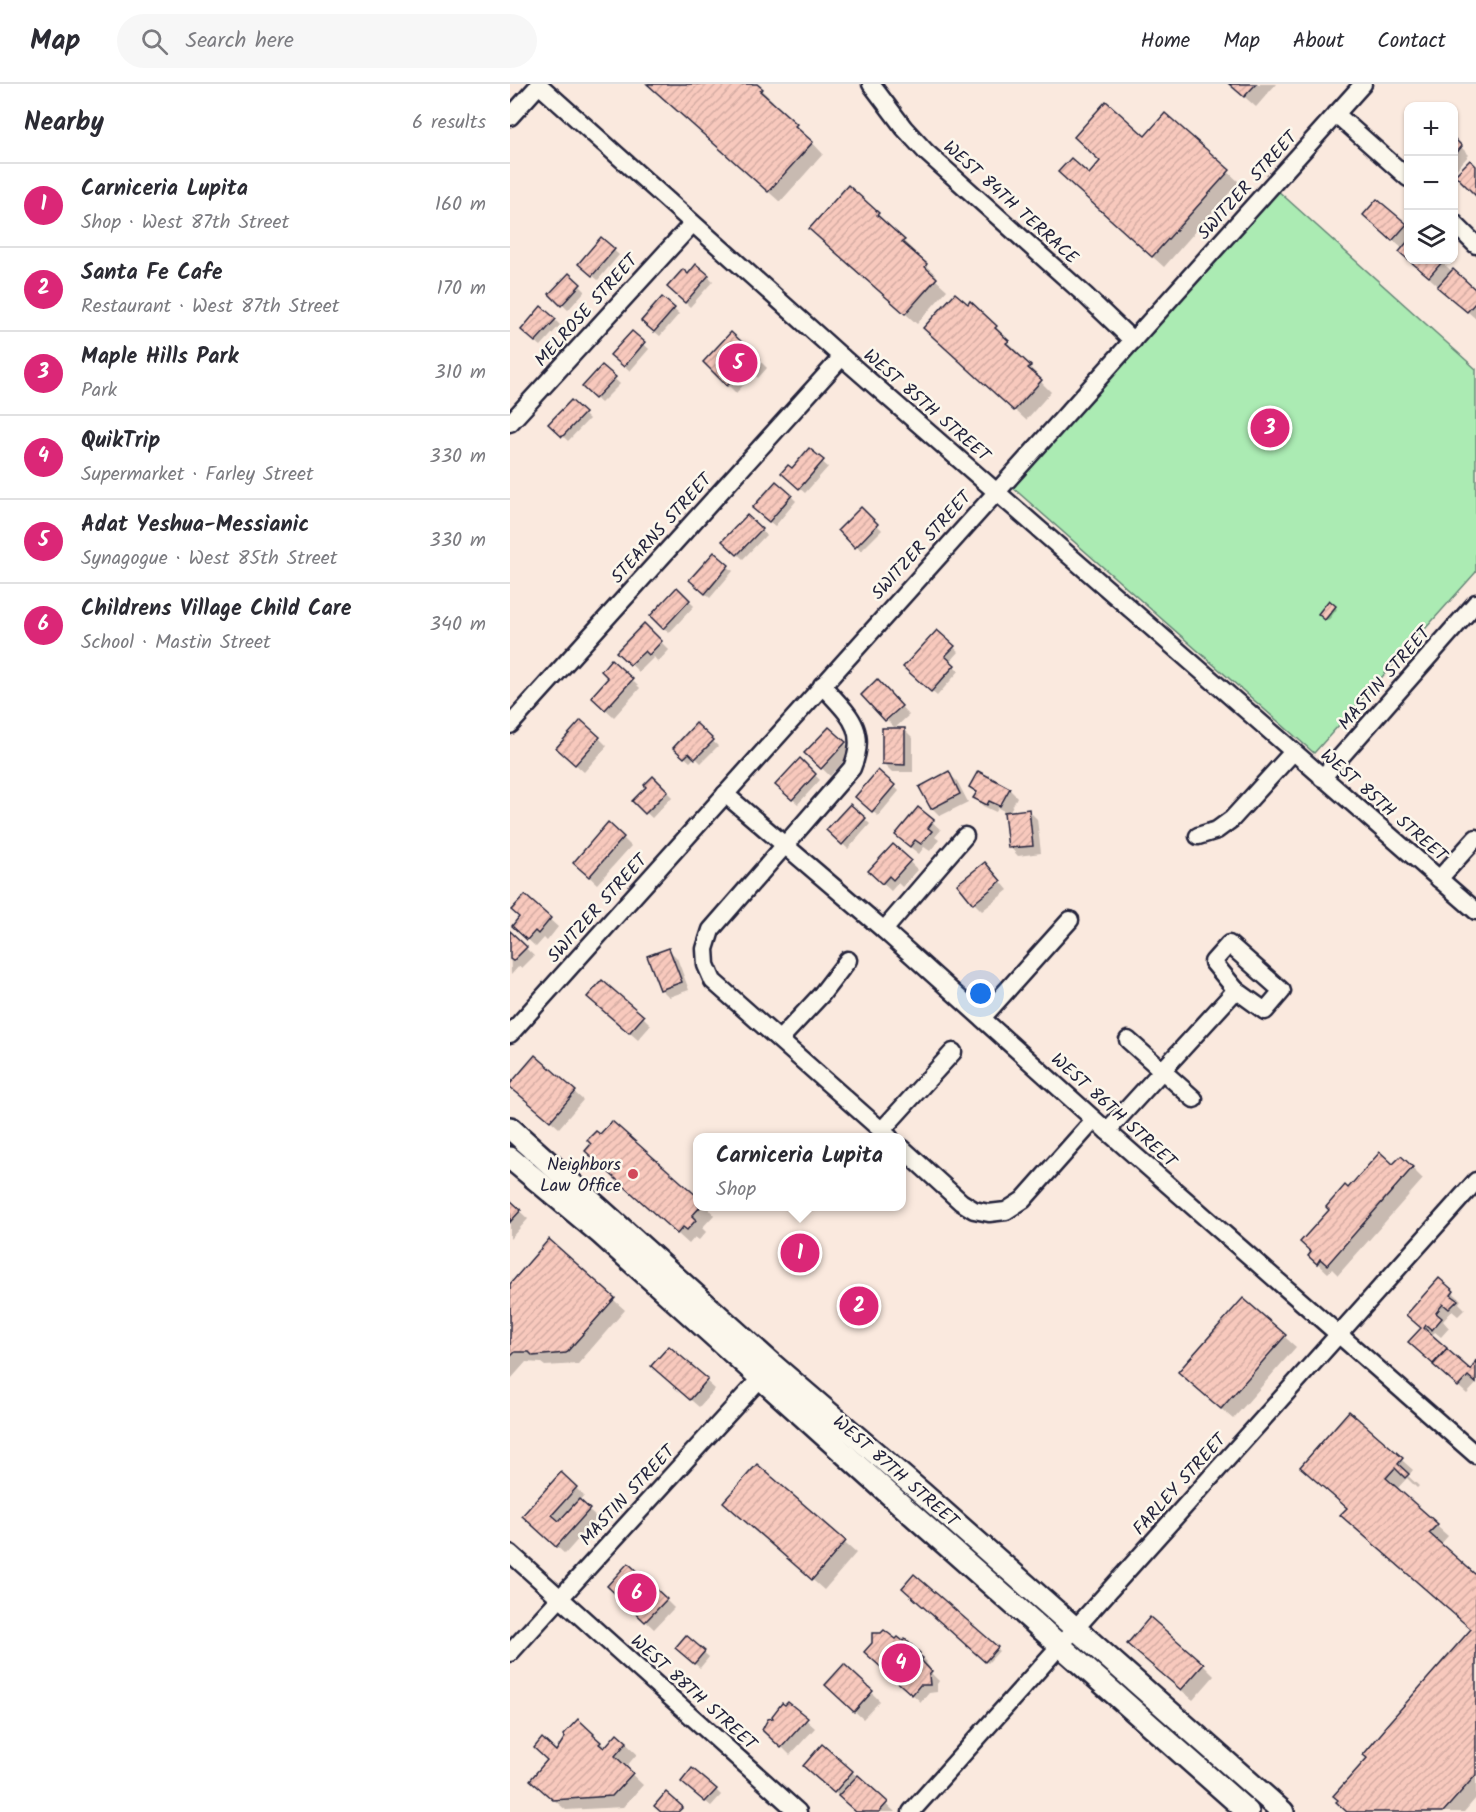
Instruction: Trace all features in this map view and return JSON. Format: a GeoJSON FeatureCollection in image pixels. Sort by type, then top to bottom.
{"type":"FeatureCollection","features":[{"type":"Feature","properties":{"kind":"main road","name":"WEST 87TH STREET"},"geometry":{"type":"LineString","coordinates":[[510,1128],[1060,1646],[1248,1812]]}},
{"type":"Feature","properties":{"kind":"main road","name":"WEST 87TH STREET"},"geometry":{"type":"LineString","coordinates":[[510,1158],[767,1371],[922,1493],[1283,1812]]}},
{"type":"Feature","properties":{"kind":"street","name":"WEST 84TH TERRACE"},"geometry":{"type":"LineString","coordinates":[[871,84],[904,128],[926,152],[1133,341]]}},
{"type":"Feature","properties":{"kind":"street","name":"SWITZER STREET"},"geometry":{"type":"LineString","coordinates":[[510,1034],[1363,84]]}},
{"type":"Feature","properties":{"kind":"street"},"geometry":{"type":"LineString","coordinates":[[510,117],[538,85]]}},
{"type":"Feature","properties":{"kind":"street","name":"WEST 85TH STREET"},"geometry":{"type":"LineString","coordinates":[[538,85],[842,357],[1476,911]]}},
{"type":"Feature","properties":{"kind":"street"},"geometry":{"type":"LineString","coordinates":[[1336,114],[1404,174]]}},
{"type":"Feature","properties":{"kind":"street","name":"MELROSE STREET"},"geometry":{"type":"LineString","coordinates":[[510,423],[692,224]]}},
{"type":"Feature","properties":{"kind":"street"},"geometry":{"type":"LineString","coordinates":[[1458,227],[1476,245]]}},
{"type":"Feature","properties":{"kind":"street","name":"STEARNS STREET"},"geometry":{"type":"LineString","coordinates":[[510,725],[842,357]]}},
{"type":"Feature","properties":{"kind":"street","name":"MASTIN STREET"},"geometry":{"type":"LineString","coordinates":[[1322,778],[1476,603]]}},
{"type":"Feature","properties":{"kind":"street"},"geometry":{"type":"LineString","coordinates":[[822,685],[848,712],[855,724],[859,739],[858,754],[852,768],[711,930],[705,949],[706,965],[713,981],[885,1133]]}},
{"type":"Feature","properties":{"kind":"street","name":"WEST 85TH STREET"},"geometry":{"type":"LineString","coordinates":[[1198,836],[1217,830],[1232,819],[1293,752]]}},
{"type":"Feature","properties":{"kind":"street","name":"WEST 86TH STREET"},"geometry":{"type":"LineString","coordinates":[[725,794],[983,1017],[1101,1125],[1476,1455]]}},
{"type":"Feature","properties":{"kind":"street"},"geometry":{"type":"LineString","coordinates":[[884,930],[966,836]]}},
{"type":"Feature","properties":{"kind":"street"},"geometry":{"type":"LineString","coordinates":[[1439,879],[1476,838]]}},
{"type":"Feature","properties":{"kind":"street"},"geometry":{"type":"LineString","coordinates":[[983,1017],[1070,920]]}},
{"type":"Feature","properties":{"kind":"street"},"geometry":{"type":"LineString","coordinates":[[780,1038],[820,995],[848,960]]}},
{"type":"Feature","properties":{"kind":"street"},"geometry":{"type":"LineString","coordinates":[[906,1153],[961,1202],[974,1210],[989,1213],[1006,1211],[1023,1200],[1162,1070],[1236,990]]}},
{"type":"Feature","properties":{"kind":"street"},"geometry":{"type":"LineString","coordinates":[[1128,1040],[1194,1099]]}},
{"type":"Feature","properties":{"kind":"street"},"geometry":{"type":"LineString","coordinates":[[887,1133],[953,1052]]}},
{"type":"Feature","properties":{"kind":"street","name":"FARLEY STREET"},"geometry":{"type":"LineString","coordinates":[[911,1812],[1476,1181]]}},
{"type":"Feature","properties":{"kind":"street","name":"MASTIN STREET"},"geometry":{"type":"LineString","coordinates":[[510,1653],[767,1371]]}},
{"type":"Feature","properties":{"kind":"street","name":"WEST 88TH STREET"},"geometry":{"type":"LineString","coordinates":[[510,1553],[798,1812]]}},
{"type":"Feature","properties":{"kind":"green space"},"geometry":{"type":"Polygon","coordinates":[[[1277,190],[1476,369],[1476,572],[1314,753],[1012,487],[1277,190]]]}},
{"type":"Feature","properties":{"kind":"building"},"geometry":{"type":"Polygon","coordinates":[[[647,84],[757,84],[763,89],[760,91],[797,124],[795,126],[813,142],[768,192],[647,84]]]}},
{"type":"Feature","properties":{"kind":"building"},"geometry":{"type":"Polygon","coordinates":[[[1229,84],[1256,84],[1244,97],[1229,84]]]}},
{"type":"Feature","properties":{"kind":"building"},"geometry":{"type":"Polygon","coordinates":[[[1106,101],[1145,136],[1165,113],[1230,170],[1152,257],[1058,172],[1071,158],[1089,174],[1100,161],[1074,137],[1106,101]]]}},
{"type":"Feature","properties":{"kind":"building"},"geometry":{"type":"Polygon","coordinates":[[[1470,160],[1476,166],[1476,196],[1458,178],[1458,172],[1470,160]]]}},
{"type":"Feature","properties":{"kind":"building"},"geometry":{"type":"Polygon","coordinates":[[[848,185],[905,240],[902,242],[927,264],[925,267],[937,278],[905,314],[809,229],[848,185]]]}},
{"type":"Feature","properties":{"kind":"building"},"geometry":{"type":"Polygon","coordinates":[[[1377,199],[1404,222],[1404,227],[1392,241],[1363,215],[1377,199]]]}},
{"type":"Feature","properties":{"kind":"building"},"geometry":{"type":"Polygon","coordinates":[[[601,237],[615,249],[592,276],[578,264],[601,237]]]}},
{"type":"Feature","properties":{"kind":"building"},"geometry":{"type":"Polygon","coordinates":[[[1404,246],[1404,256],[1399,252],[1404,246]]]}},
{"type":"Feature","properties":{"kind":"building"},"geometry":{"type":"Polygon","coordinates":[[[696,264],[709,275],[685,303],[667,287],[683,269],[688,274],[696,264]]]}},
{"type":"Feature","properties":{"kind":"building"},"geometry":{"type":"Polygon","coordinates":[[[1414,264],[1440,264],[1429,277],[1414,264]]]}},
{"type":"Feature","properties":{"kind":"building"},"geometry":{"type":"Polygon","coordinates":[[[1453,269],[1476,290],[1476,302],[1467,312],[1437,287],[1453,269]]]}},
{"type":"Feature","properties":{"kind":"building"},"geometry":{"type":"Polygon","coordinates":[[[569,273],[581,284],[561,306],[549,294],[569,273]]]}},
{"type":"Feature","properties":{"kind":"building"},"geometry":{"type":"Polygon","coordinates":[[[955,293],[968,304],[970,301],[997,326],[995,328],[1009,341],[1006,343],[1031,366],[1028,368],[1042,380],[1014,411],[923,328],[955,293]]]}},
{"type":"Feature","properties":{"kind":"building"},"geometry":{"type":"Polygon","coordinates":[[[662,297],[675,308],[654,332],[641,321],[662,297]]]}},
{"type":"Feature","properties":{"kind":"building"},"geometry":{"type":"Polygon","coordinates":[[[541,306],[556,319],[535,342],[521,330],[541,306]]]}},
{"type":"Feature","properties":{"kind":"building"},"geometry":{"type":"Polygon","coordinates":[[[632,331],[645,342],[624,367],[610,355],[632,331]]]}},
{"type":"Feature","properties":{"kind":"building"},"geometry":{"type":"Polygon","coordinates":[[[731,332],[760,359],[749,371],[745,367],[727,386],[703,362],[731,332]]]}},
{"type":"Feature","properties":{"kind":"building"},"geometry":{"type":"Polygon","coordinates":[[[602,365],[616,377],[595,399],[582,387],[602,365]]]}},
{"type":"Feature","properties":{"kind":"building"},"geometry":{"type":"Polygon","coordinates":[[[571,400],[585,413],[562,437],[548,424],[571,400]]]}},
{"type":"Feature","properties":{"kind":"building"},"geometry":{"type":"Polygon","coordinates":[[[809,448],[824,460],[799,489],[781,473],[788,465],[792,468],[809,448]]]}},
{"type":"Feature","properties":{"kind":"building"},"geometry":{"type":"Polygon","coordinates":[[[776,481],[792,495],[769,522],[752,508],[776,481]]]}},
{"type":"Feature","properties":{"kind":"building"},"geometry":{"type":"Polygon","coordinates":[[[861,507],[878,524],[855,548],[838,530],[861,507]]]}},
{"type":"Feature","properties":{"kind":"building"},"geometry":{"type":"Polygon","coordinates":[[[747,515],[762,529],[737,555],[722,541],[747,515]]]}},
{"type":"Feature","properties":{"kind":"building"},"geometry":{"type":"Polygon","coordinates":[[[714,552],[729,565],[705,594],[689,580],[714,552]]]}},
{"type":"Feature","properties":{"kind":"building"},"geometry":{"type":"Polygon","coordinates":[[[677,587],[690,600],[663,629],[650,616],[677,587]]]}},
{"type":"Feature","properties":{"kind":"building"},"geometry":{"type":"Polygon","coordinates":[[[1329,600],[1336,606],[1325,620],[1318,614],[1329,600]]]}},
{"type":"Feature","properties":{"kind":"building"},"geometry":{"type":"Polygon","coordinates":[[[644,623],[662,641],[649,655],[645,651],[630,665],[616,652],[644,623]]]}},
{"type":"Feature","properties":{"kind":"building"},"geometry":{"type":"Polygon","coordinates":[[[937,630],[955,646],[945,656],[955,665],[931,692],[903,667],[937,630]]]}},
{"type":"Feature","properties":{"kind":"building"},"geometry":{"type":"Polygon","coordinates":[[[611,659],[633,679],[605,710],[591,697],[608,678],[601,671],[611,659]]]}},
{"type":"Feature","properties":{"kind":"building"},"geometry":{"type":"Polygon","coordinates":[[[877,679],[902,706],[885,721],[861,695],[877,679]]]}},
{"type":"Feature","properties":{"kind":"building"},"geometry":{"type":"Polygon","coordinates":[[[581,720],[600,737],[575,765],[556,748],[581,720]]]}},
{"type":"Feature","properties":{"kind":"building"},"geometry":{"type":"Polygon","coordinates":[[[696,723],[714,740],[695,759],[689,753],[684,758],[673,748],[696,723]]]}},
{"type":"Feature","properties":{"kind":"building"},"geometry":{"type":"Polygon","coordinates":[[[829,727],[846,742],[821,769],[804,753],[829,727]]]}},
{"type":"Feature","properties":{"kind":"building"},"geometry":{"type":"Polygon","coordinates":[[[882,728],[905,728],[905,765],[882,764],[882,728]]]}},
{"type":"Feature","properties":{"kind":"building"},"geometry":{"type":"Polygon","coordinates":[[[800,758],[816,774],[792,800],[775,785],[800,758]]]}},
{"type":"Feature","properties":{"kind":"building"},"geometry":{"type":"Polygon","coordinates":[[[878,770],[895,785],[872,812],[855,797],[878,770]]]}},
{"type":"Feature","properties":{"kind":"building"},"geometry":{"type":"Polygon","coordinates":[[[949,771],[960,794],[931,809],[919,787],[949,771]]]}},
{"type":"Feature","properties":{"kind":"building"},"geometry":{"type":"Polygon","coordinates":[[[978,771],[1010,788],[1000,806],[989,801],[987,805],[973,798],[977,792],[969,787],[978,771]]]}},
{"type":"Feature","properties":{"kind":"building"},"geometry":{"type":"Polygon","coordinates":[[[653,776],[668,791],[645,814],[632,801],[653,776]]]}},
{"type":"Feature","properties":{"kind":"building"},"geometry":{"type":"Polygon","coordinates":[[[850,804],[866,818],[842,845],[826,830],[850,804]]]}},
{"type":"Feature","properties":{"kind":"building"},"geometry":{"type":"Polygon","coordinates":[[[918,807],[934,820],[928,828],[932,831],[921,844],[915,840],[910,847],[895,835],[918,807]]]}},
{"type":"Feature","properties":{"kind":"building"},"geometry":{"type":"Polygon","coordinates":[[[1029,809],[1033,846],[1008,848],[1004,812],[1029,809]]]}},
{"type":"Feature","properties":{"kind":"building"},"geometry":{"type":"Polygon","coordinates":[[[608,822],[624,837],[589,877],[573,863],[608,822]]]}},
{"type":"Feature","properties":{"kind":"building"},"geometry":{"type":"Polygon","coordinates":[[[893,844],[911,860],[893,880],[889,876],[882,884],[868,871],[893,844]]]}},
{"type":"Feature","properties":{"kind":"building"},"geometry":{"type":"Polygon","coordinates":[[[985,862],[1001,881],[973,904],[957,884],[985,862]]]}},
{"type":"Feature","properties":{"kind":"building"},"geometry":{"type":"Polygon","coordinates":[[[525,895],[551,918],[538,934],[535,931],[527,940],[512,926],[519,917],[511,910],[525,895]]]}},
{"type":"Feature","properties":{"kind":"building"},"geometry":{"type":"Polygon","coordinates":[[[510,931],[527,947],[513,961],[510,959],[510,931]]]}},
{"type":"Feature","properties":{"kind":"building"},"geometry":{"type":"Polygon","coordinates":[[[669,948],[682,982],[660,990],[647,956],[669,948]]]}},
{"type":"Feature","properties":{"kind":"building"},"geometry":{"type":"Polygon","coordinates":[[[602,980],[644,1016],[629,1033],[587,997],[602,980]]]}},
{"type":"Feature","properties":{"kind":"building"},"geometry":{"type":"Polygon","coordinates":[[[535,1055],[576,1091],[550,1121],[510,1087],[510,1084],[535,1055]]]}},
{"type":"Feature","properties":{"kind":"building"},"geometry":{"type":"Polygon","coordinates":[[[612,1121],[693,1193],[693,1211],[696,1211],[692,1216],[696,1220],[687,1230],[683,1227],[677,1234],[585,1151],[591,1144],[587,1140],[596,1131],[600,1134],[612,1121]]]}},
{"type":"Feature","properties":{"kind":"building"},"geometry":{"type":"Polygon","coordinates":[[[1380,1152],[1393,1164],[1401,1156],[1413,1167],[1327,1265],[1320,1259],[1317,1264],[1308,1256],[1311,1252],[1300,1242],[1329,1210],[1326,1207],[1345,1185],[1348,1188],[1380,1152]]]}},
{"type":"Feature","properties":{"kind":"building"},"geometry":{"type":"Polygon","coordinates":[[[510,1200],[521,1210],[510,1222],[510,1200]]]}},
{"type":"Feature","properties":{"kind":"building"},"geometry":{"type":"Polygon","coordinates":[[[549,1239],[615,1298],[566,1353],[533,1356],[529,1352],[515,1352],[510,1357],[510,1284],[549,1239]]]}},
{"type":"Feature","properties":{"kind":"building"},"geometry":{"type":"Polygon","coordinates":[[[1439,1278],[1454,1291],[1451,1295],[1458,1300],[1449,1309],[1443,1304],[1436,1313],[1442,1318],[1432,1330],[1426,1325],[1424,1328],[1447,1348],[1433,1364],[1408,1342],[1421,1328],[1406,1315],[1439,1278]]]}},
{"type":"Feature","properties":{"kind":"building"},"geometry":{"type":"Polygon","coordinates":[[[1243,1298],[1286,1335],[1221,1409],[1178,1372],[1243,1298]]]}},
{"type":"Feature","properties":{"kind":"building"},"geometry":{"type":"Polygon","coordinates":[[[669,1346],[708,1379],[690,1400],[651,1366],[669,1346]]]}},
{"type":"Feature","properties":{"kind":"building"},"geometry":{"type":"Polygon","coordinates":[[[1447,1349],[1471,1370],[1476,1360],[1476,1383],[1468,1376],[1458,1387],[1433,1365],[1447,1349]]]}},
{"type":"Feature","properties":{"kind":"building"},"geometry":{"type":"Polygon","coordinates":[[[1349,1411],[1403,1458],[1398,1464],[1409,1474],[1405,1478],[1395,1468],[1386,1478],[1438,1524],[1429,1533],[1476,1575],[1476,1775],[1443,1812],[1347,1812],[1333,1796],[1367,1758],[1363,1755],[1384,1728],[1471,1629],[1340,1515],[1347,1508],[1300,1467],[1349,1411]]]}},
{"type":"Feature","properties":{"kind":"building"},"geometry":{"type":"Polygon","coordinates":[[[757,1464],[846,1541],[812,1580],[723,1502],[757,1464]]]}},
{"type":"Feature","properties":{"kind":"building"},"geometry":{"type":"Polygon","coordinates":[[[561,1472],[577,1487],[552,1515],[559,1521],[579,1499],[590,1509],[556,1547],[522,1516],[561,1472]]]}},
{"type":"Feature","properties":{"kind":"building"},"geometry":{"type":"Polygon","coordinates":[[[628,1563],[667,1599],[645,1622],[607,1586],[628,1563]]]}},
{"type":"Feature","properties":{"kind":"building"},"geometry":{"type":"Polygon","coordinates":[[[914,1574],[998,1647],[985,1662],[902,1588],[914,1574]]]}},
{"type":"Feature","properties":{"kind":"building"},"geometry":{"type":"Polygon","coordinates":[[[1150,1617],[1204,1664],[1181,1690],[1127,1644],[1150,1617]]]}},
{"type":"Feature","properties":{"kind":"building"},"geometry":{"type":"Polygon","coordinates":[[[884,1630],[896,1639],[898,1637],[903,1641],[905,1639],[920,1653],[918,1654],[923,1658],[921,1660],[932,1672],[929,1675],[930,1685],[920,1685],[912,1695],[864,1652],[872,1643],[872,1633],[881,1633],[884,1630]]]}},
{"type":"Feature","properties":{"kind":"building"},"geometry":{"type":"Polygon","coordinates":[[[686,1635],[705,1651],[694,1664],[675,1648],[686,1635]]]}},
{"type":"Feature","properties":{"kind":"building"},"geometry":{"type":"Polygon","coordinates":[[[844,1664],[873,1691],[854,1712],[825,1685],[844,1664]]]}},
{"type":"Feature","properties":{"kind":"building"},"geometry":{"type":"Polygon","coordinates":[[[788,1702],[808,1718],[781,1748],[762,1730],[782,1703],[785,1705],[788,1702]]]}},
{"type":"Feature","properties":{"kind":"building"},"geometry":{"type":"Polygon","coordinates":[[[578,1719],[594,1734],[604,1748],[617,1733],[627,1742],[615,1756],[633,1773],[612,1796],[553,1800],[530,1780],[547,1760],[534,1748],[542,1738],[556,1751],[565,1737],[563,1735],[578,1719]]]}},
{"type":"Feature","properties":{"kind":"building"},"geometry":{"type":"Polygon","coordinates":[[[822,1744],[853,1771],[834,1793],[803,1766],[822,1744]]]}},
{"type":"Feature","properties":{"kind":"building"},"geometry":{"type":"Polygon","coordinates":[[[692,1768],[717,1789],[705,1802],[681,1782],[692,1768]]]}},
{"type":"Feature","properties":{"kind":"building"},"geometry":{"type":"Polygon","coordinates":[[[858,1775],[888,1802],[879,1812],[856,1812],[838,1796],[858,1775]]]}},
{"type":"Feature","properties":{"kind":"building"},"geometry":{"type":"Polygon","coordinates":[[[666,1792],[683,1807],[678,1812],[661,1812],[654,1806],[666,1792]]]}},
{"type":"Feature","properties":{"kind":"place","name":"Adat Yeshua-Messianic"},"geometry":{"type":"Point","coordinates":[738,363]}},
{"type":"Feature","properties":{"kind":"place","name":"Maple Hills Park"},"geometry":{"type":"Point","coordinates":[1270,428]}},
{"type":"Feature","properties":{"kind":"place","name":"Neighbors Law Office"},"geometry":{"type":"Point","coordinates":[633,1174]}},
{"type":"Feature","properties":{"kind":"place","name":"Carniceria Lupita"},"geometry":{"type":"Point","coordinates":[800,1253]}},
{"type":"Feature","properties":{"kind":"place","name":"Santa Fe Cafe"},"geometry":{"type":"Point","coordinates":[859,1306]}},
{"type":"Feature","properties":{"kind":"place","name":"Childrens Village Child Care"},"geometry":{"type":"Point","coordinates":[637,1593]}},
{"type":"Feature","properties":{"kind":"place","name":"QuikTrip"},"geometry":{"type":"Point","coordinates":[901,1663]}}]}
